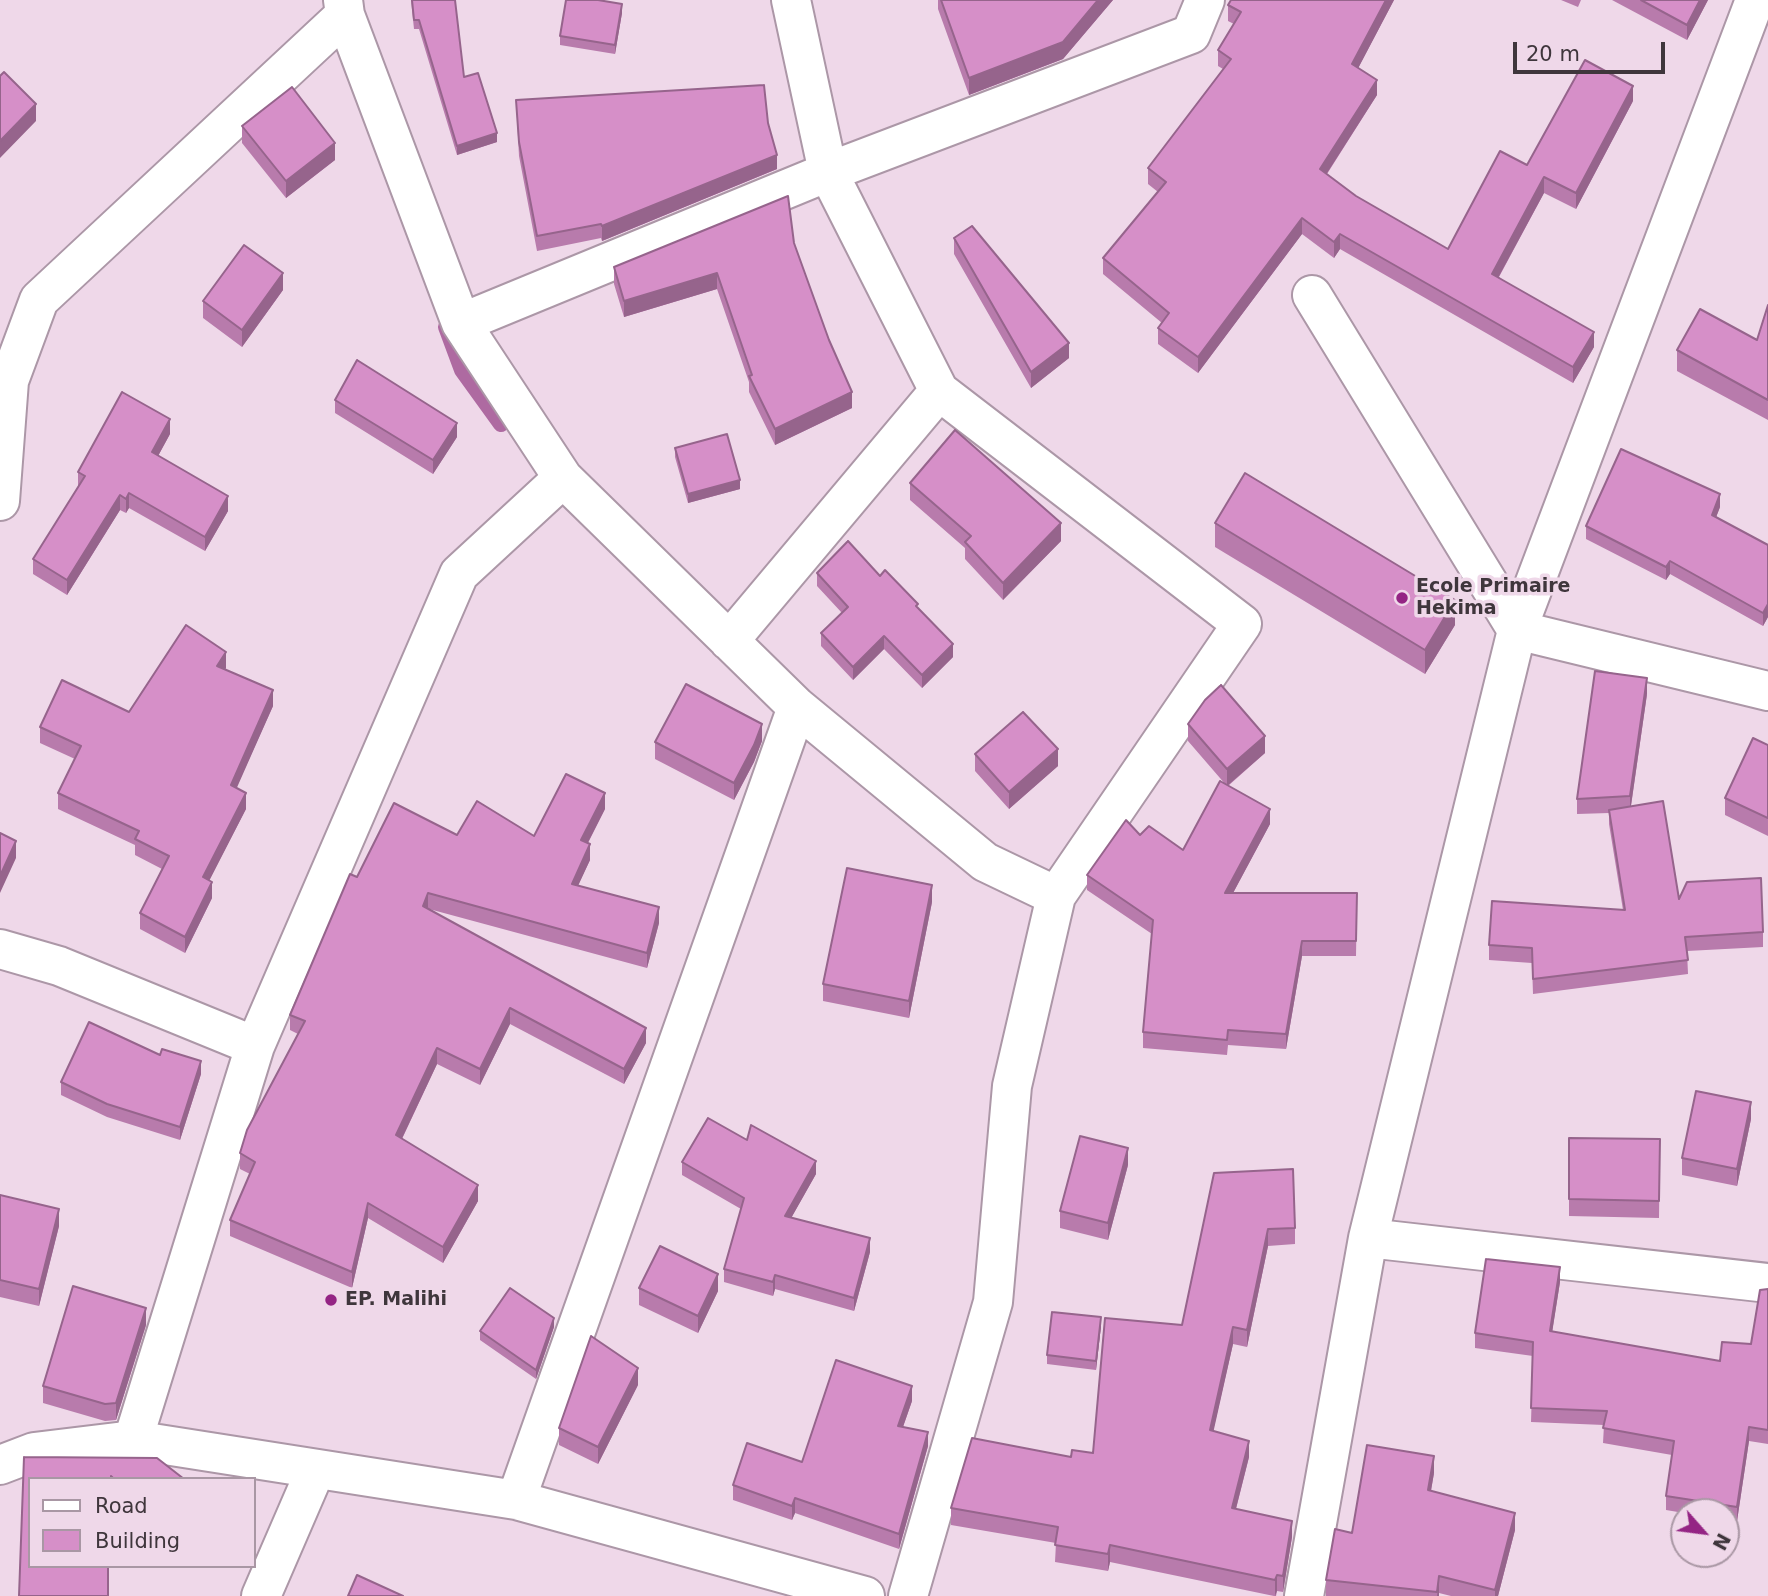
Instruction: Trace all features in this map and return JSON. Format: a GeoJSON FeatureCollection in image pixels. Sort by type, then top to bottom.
{"type":"FeatureCollection","features":[{"type":"Feature","properties":{"kind":"street"},"geometry":{"type":"LineString","coordinates":[[791,0],[828,172],[939,391],[1242,624],[1056,896],[1012,1086],[993,1302],[908,1596]]}},
{"type":"Feature","properties":{"kind":"street"},"geometry":{"type":"LineString","coordinates":[[461,323],[828,172],[1191,34],[1205,0]]}},
{"type":"Feature","properties":{"kind":"street"},"geometry":{"type":"LineString","coordinates":[[1304,1596],[1368,1238],[1517,630],[1755,0]]}},
{"type":"Feature","properties":{"kind":"street"},"geometry":{"type":"LineString","coordinates":[[0,501],[9,381],[39,300],[344,7],[461,323],[563,478],[797,707],[985,862],[1056,896]]}},
{"type":"Feature","properties":{"kind":"street"},"geometry":{"type":"LineString","coordinates":[[1312,295],[1517,630],[1768,691]]}},
{"type":"Feature","properties":{"kind":"street"},"geometry":{"type":"LineString","coordinates":[[729,640],[939,391]]}},
{"type":"Feature","properties":{"kind":"street"},"geometry":{"type":"LineString","coordinates":[[133,1440],[255,1046],[459,574],[563,478]]}},
{"type":"Feature","properties":{"kind":"street"},"geometry":{"type":"LineString","coordinates":[[516,1500],[797,707]]}},
{"type":"Feature","properties":{"kind":"street"},"geometry":{"type":"LineString","coordinates":[[0,949],[59,966],[255,1046]]}},
{"type":"Feature","properties":{"kind":"street"},"geometry":{"type":"LineString","coordinates":[[1368,1238],[1768,1283]]}},
{"type":"Feature","properties":{"kind":"street"},"geometry":{"type":"LineString","coordinates":[[0,1465],[34,1452],[133,1440],[516,1500],[865,1596]]}},
{"type":"Feature","properties":{"kind":"street"},"geometry":{"type":"LineString","coordinates":[[261,1596],[316,1469]]}},
{"type":"Feature","properties":{"kind":"building"},"geometry":{"type":"Polygon","coordinates":[[[412,0],[455,0],[464,77],[478,73],[497,133],[457,146],[419,20],[414,20],[412,0]]]}},
{"type":"Feature","properties":{"kind":"building"},"geometry":{"type":"Polygon","coordinates":[[[566,0],[598,0],[622,4],[615,45],[560,36],[566,0]]]}},
{"type":"Feature","properties":{"kind":"building"},"geometry":{"type":"Polygon","coordinates":[[[941,0],[1098,0],[1063,42],[969,78],[941,0]]]}},
{"type":"Feature","properties":{"kind":"building"},"geometry":{"type":"Polygon","coordinates":[[[1231,0],[1386,0],[1352,64],[1377,80],[1320,169],[1356,196],[1448,249],[1500,151],[1527,165],[1585,60],[1633,86],[1576,193],[1544,177],[1492,274],[1594,332],[1573,367],[1340,234],[1334,242],[1302,218],[1198,357],[1158,328],[1169,313],[1103,258],[1166,182],[1148,168],[1231,59],[1218,50],[1241,12],[1228,5],[1231,0]]]}},
{"type":"Feature","properties":{"kind":"building"},"geometry":{"type":"Polygon","coordinates":[[[1641,0],[1700,0],[1687,25],[1641,0]]]}},
{"type":"Feature","properties":{"kind":"building"},"geometry":{"type":"Polygon","coordinates":[[[4,72],[36,104],[0,141],[0,76],[4,72]]]}},
{"type":"Feature","properties":{"kind":"building"},"geometry":{"type":"Polygon","coordinates":[[[764,85],[768,123],[777,155],[602,226],[601,224],[537,236],[519,142],[516,100],[764,85]]]}},
{"type":"Feature","properties":{"kind":"building"},"geometry":{"type":"Polygon","coordinates":[[[292,87],[335,143],[286,181],[242,126],[292,87]]]}},
{"type":"Feature","properties":{"kind":"building"},"geometry":{"type":"Polygon","coordinates":[[[788,196],[794,243],[829,340],[852,392],[775,429],[749,376],[752,375],[717,273],[624,301],[614,267],[788,196]]]}},
{"type":"Feature","properties":{"kind":"building"},"geometry":{"type":"Polygon","coordinates":[[[972,226],[1069,343],[1031,372],[954,238],[972,226]]]}},
{"type":"Feature","properties":{"kind":"building"},"geometry":{"type":"Polygon","coordinates":[[[244,245],[283,273],[242,330],[203,301],[244,245]]]}},
{"type":"Feature","properties":{"kind":"building"},"geometry":{"type":"Polygon","coordinates":[[[1768,305],[1768,400],[1677,350],[1700,309],[1757,340],[1768,305]]]}},
{"type":"Feature","properties":{"kind":"building"},"geometry":{"type":"Polygon","coordinates":[[[357,360],[457,423],[433,460],[335,400],[357,360]]]}},
{"type":"Feature","properties":{"kind":"building"},"geometry":{"type":"Polygon","coordinates":[[[122,392],[170,419],[152,452],[228,496],[205,537],[129,493],[126,499],[120,495],[67,580],[33,559],[85,476],[78,472],[122,392]]]}},
{"type":"Feature","properties":{"kind":"building"},"geometry":{"type":"Polygon","coordinates":[[[955,430],[1061,523],[1003,583],[965,542],[971,536],[910,483],[955,430]]]}},
{"type":"Feature","properties":{"kind":"building"},"geometry":{"type":"Polygon","coordinates":[[[727,434],[740,480],[688,494],[675,448],[727,434]]]}},
{"type":"Feature","properties":{"kind":"building"},"geometry":{"type":"Polygon","coordinates":[[[1621,449],[1720,494],[1712,515],[1768,545],[1768,604],[1763,613],[1670,561],[1666,567],[1586,526],[1621,449]]]}},
{"type":"Feature","properties":{"kind":"building"},"geometry":{"type":"Polygon","coordinates":[[[1245,473],[1455,600],[1425,650],[1215,523],[1245,473]]]}},
{"type":"Feature","properties":{"kind":"building"},"geometry":{"type":"Polygon","coordinates":[[[848,541],[880,576],[885,570],[953,644],[922,675],[884,636],[853,667],[821,633],[848,607],[817,573],[848,541]]]}},
{"type":"Feature","properties":{"kind":"building"},"geometry":{"type":"Polygon","coordinates":[[[186,625],[226,652],[217,666],[273,690],[231,785],[246,793],[203,877],[212,882],[185,937],[140,913],[169,856],[135,839],[139,831],[58,793],[81,746],[40,727],[62,680],[129,712],[186,625]]]}},
{"type":"Feature","properties":{"kind":"building"},"geometry":{"type":"Polygon","coordinates":[[[1595,671],[1647,678],[1630,796],[1577,799],[1595,671]]]}},
{"type":"Feature","properties":{"kind":"building"},"geometry":{"type":"Polygon","coordinates":[[[686,684],[762,724],[734,783],[655,742],[686,684]]]}},
{"type":"Feature","properties":{"kind":"building"},"geometry":{"type":"Polygon","coordinates":[[[1221,685],[1265,736],[1227,769],[1188,724],[1205,700],[1221,685]]]}},
{"type":"Feature","properties":{"kind":"building"},"geometry":{"type":"Polygon","coordinates":[[[1023,712],[1058,749],[1009,792],[975,754],[1023,712]]]}},
{"type":"Feature","properties":{"kind":"building"},"geometry":{"type":"Polygon","coordinates":[[[1753,738],[1768,745],[1768,818],[1725,798],[1753,738]]]}},
{"type":"Feature","properties":{"kind":"building"},"geometry":{"type":"Polygon","coordinates":[[[566,774],[605,793],[581,840],[590,844],[572,884],[659,907],[647,953],[428,893],[423,906],[646,1028],[624,1069],[510,1008],[480,1069],[437,1048],[396,1135],[478,1185],[443,1247],[368,1203],[352,1272],[230,1220],[255,1162],[240,1153],[247,1130],[305,1021],[290,1015],[350,874],[357,877],[394,803],[457,835],[477,801],[534,836],[566,774]]]}},
{"type":"Feature","properties":{"kind":"building"},"geometry":{"type":"Polygon","coordinates":[[[1220,781],[1270,809],[1225,893],[1357,893],[1356,941],[1302,941],[1286,1034],[1228,1030],[1227,1040],[1143,1032],[1153,920],[1087,875],[1126,820],[1140,835],[1149,826],[1183,850],[1220,781]]]}},
{"type":"Feature","properties":{"kind":"building"},"geometry":{"type":"Polygon","coordinates":[[[1663,801],[1679,899],[1687,882],[1761,878],[1763,932],[1685,937],[1688,960],[1533,979],[1532,948],[1489,945],[1492,901],[1625,910],[1609,810],[1663,801]]]}},
{"type":"Feature","properties":{"kind":"building"},"geometry":{"type":"Polygon","coordinates":[[[0,833],[16,841],[0,876],[0,833]]]}},
{"type":"Feature","properties":{"kind":"building"},"geometry":{"type":"Polygon","coordinates":[[[847,868],[932,885],[909,1001],[823,984],[847,868]]]}},
{"type":"Feature","properties":{"kind":"building"},"geometry":{"type":"Polygon","coordinates":[[[89,1022],[160,1055],[162,1049],[201,1061],[180,1127],[107,1104],[61,1082],[89,1022]]]}},
{"type":"Feature","properties":{"kind":"building"},"geometry":{"type":"Polygon","coordinates":[[[1696,1091],[1751,1102],[1737,1169],[1682,1158],[1696,1091]]]}},
{"type":"Feature","properties":{"kind":"building"},"geometry":{"type":"Polygon","coordinates":[[[708,1118],[747,1140],[751,1125],[816,1161],[785,1216],[870,1238],[854,1298],[775,1275],[773,1282],[724,1269],[744,1198],[682,1162],[708,1118]]]}},
{"type":"Feature","properties":{"kind":"building"},"geometry":{"type":"Polygon","coordinates":[[[1080,1136],[1128,1148],[1108,1223],[1060,1211],[1080,1136]]]}},
{"type":"Feature","properties":{"kind":"building"},"geometry":{"type":"Polygon","coordinates":[[[1569,1138],[1660,1139],[1659,1201],[1569,1199],[1569,1138]]]}},
{"type":"Feature","properties":{"kind":"building"},"geometry":{"type":"Polygon","coordinates":[[[1293,1169],[1295,1228],[1268,1229],[1247,1330],[1233,1327],[1210,1430],[1249,1441],[1232,1508],[1292,1521],[1283,1576],[1277,1575],[1275,1580],[1110,1545],[1108,1554],[1055,1545],[1058,1527],[951,1508],[972,1438],[1071,1457],[1072,1450],[1093,1453],[1105,1318],[1182,1325],[1214,1173],[1293,1169]]]}},
{"type":"Feature","properties":{"kind":"building"},"geometry":{"type":"Polygon","coordinates":[[[0,1195],[59,1209],[39,1289],[0,1280],[0,1195]]]}},
{"type":"Feature","properties":{"kind":"building"},"geometry":{"type":"Polygon","coordinates":[[[660,1246],[718,1274],[698,1316],[639,1288],[660,1246]]]}},
{"type":"Feature","properties":{"kind":"building"},"geometry":{"type":"Polygon","coordinates":[[[1486,1259],[1560,1267],[1550,1331],[1720,1361],[1722,1342],[1751,1344],[1760,1290],[1768,1289],[1768,1430],[1749,1427],[1738,1498],[1666,1496],[1674,1441],[1603,1428],[1607,1411],[1531,1408],[1533,1342],[1475,1333],[1486,1259]]]}},
{"type":"Feature","properties":{"kind":"building"},"geometry":{"type":"Polygon","coordinates":[[[73,1286],[146,1308],[116,1403],[105,1404],[43,1386],[73,1286]]]}},
{"type":"Feature","properties":{"kind":"building"},"geometry":{"type":"Polygon","coordinates":[[[510,1288],[554,1318],[536,1370],[480,1331],[510,1288]]]}},
{"type":"Feature","properties":{"kind":"building"},"geometry":{"type":"Polygon","coordinates":[[[1052,1312],[1101,1317],[1096,1361],[1047,1355],[1052,1312]]]}},
{"type":"Feature","properties":{"kind":"building"},"geometry":{"type":"Polygon","coordinates":[[[591,1336],[638,1368],[598,1447],[559,1428],[591,1336]]]}},
{"type":"Feature","properties":{"kind":"building"},"geometry":{"type":"Polygon","coordinates":[[[836,1360],[912,1386],[898,1426],[928,1432],[899,1534],[795,1498],[792,1506],[733,1485],[747,1443],[802,1462],[836,1360]]]}},
{"type":"Feature","properties":{"kind":"building"},"geometry":{"type":"Polygon","coordinates":[[[1367,1445],[1434,1456],[1428,1490],[1515,1513],[1495,1590],[1439,1576],[1437,1592],[1326,1580],[1335,1529],[1352,1533],[1367,1445]]]}},
{"type":"Feature","properties":{"kind":"building"},"geometry":{"type":"Polygon","coordinates":[[[24,1457],[157,1458],[181,1477],[28,1477],[28,1568],[108,1568],[108,1596],[19,1596],[24,1457]]]}},
{"type":"Feature","properties":{"kind":"building"},"geometry":{"type":"Polygon","coordinates":[[[357,1575],[403,1596],[348,1596],[357,1575]]]}},
{"type":"Feature","properties":{"kind":"waterway"},"geometry":{"type":"LineString","coordinates":[[446,327],[462,370],[501,424]]}},
{"type":"Feature","properties":{"kind":"place","name":"Ecole Primaire Hekima"},"geometry":{"type":"Point","coordinates":[1402,598]}},
{"type":"Feature","properties":{"kind":"place","name":"EP. Malihi"},"geometry":{"type":"Point","coordinates":[331,1300]}}]}
